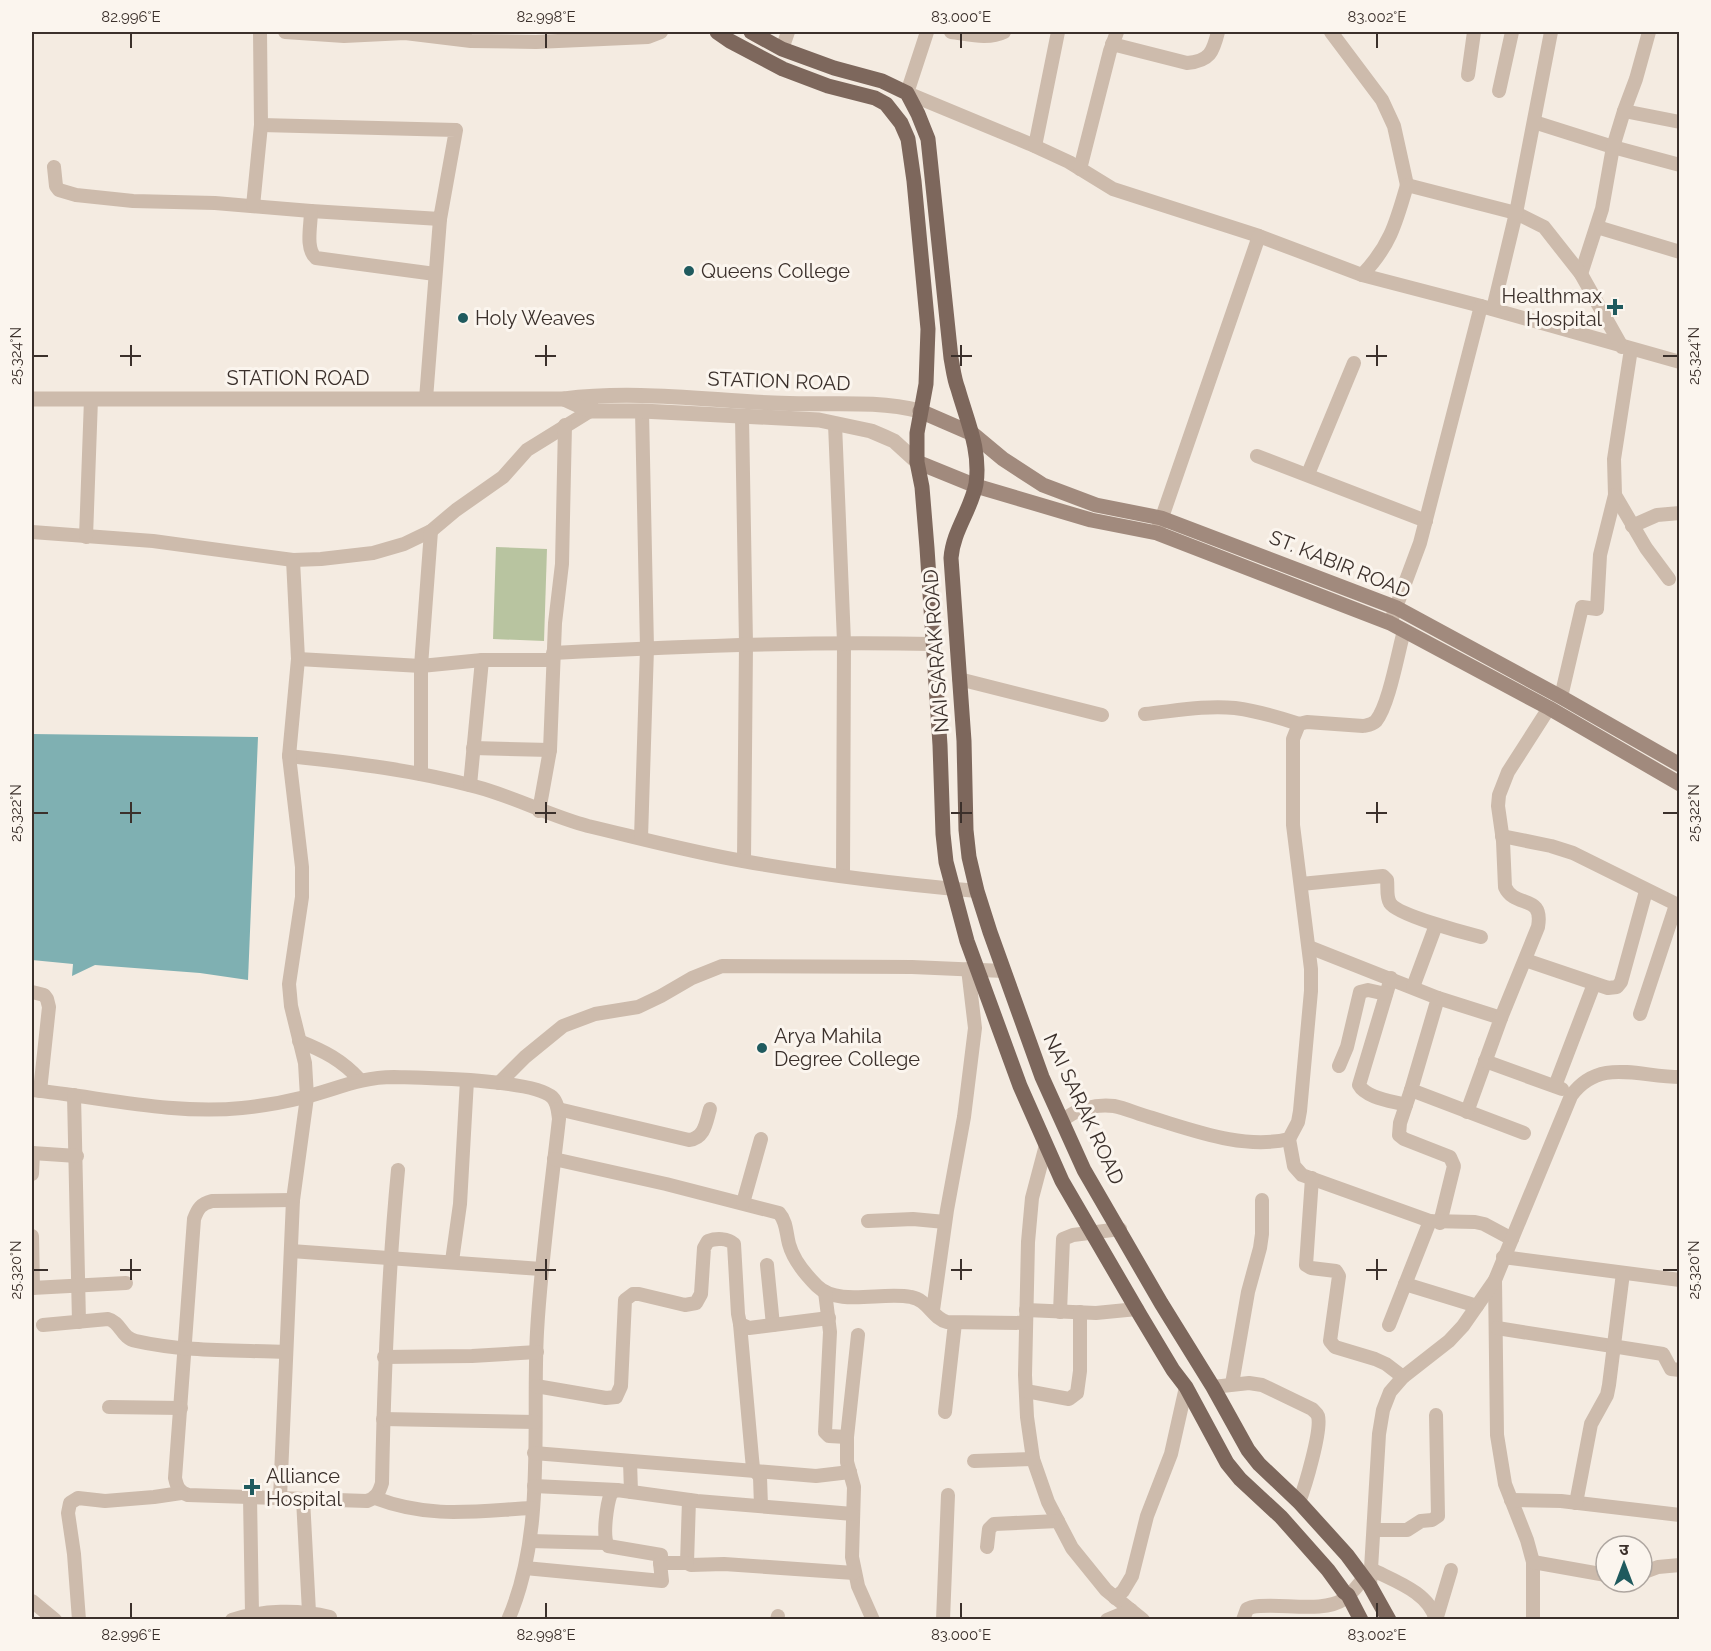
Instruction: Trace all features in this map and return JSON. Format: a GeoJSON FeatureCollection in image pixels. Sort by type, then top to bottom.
{"type":"FeatureCollection","features":[{"type":"Feature","properties":{"kind":"main road","name":"NAI SARAK ROAD"},"geometry":{"type":"LineString","coordinates":[[717,32],[783,69],[828,86],[875,98],[886,104],[901,123],[908,138],[927,320],[926,384],[916,433],[927,548],[940,745],[943,834],[946,862],[973,969],[1062,1181],[1173,1370],[1186,1387],[1227,1463],[1308,1547],[1348,1595],[1361,1620]]}},
{"type":"Feature","properties":{"kind":"main road"},"geometry":{"type":"LineString","coordinates":[[751,32],[782,49],[834,68],[882,81],[907,93],[918,114],[928,139],[951,358],[957,387],[973,434],[977,470],[975,486]]}},
{"type":"Feature","properties":{"kind":"main road","name":"ST. KABIR ROAD"},"geometry":{"type":"LineString","coordinates":[[920,411],[973,434],[1003,459],[1043,485],[1096,505],[1161,518],[1397,608],[1680,765]]}},
{"type":"Feature","properties":{"kind":"main road","name":"ST. KABIR ROAD"},"geometry":{"type":"LineString","coordinates":[[917,462],[975,486],[1091,520],[1157,533],[1390,623],[1549,708],[1680,784]]}},
{"type":"Feature","properties":{"kind":"main road","name":"NAI SARAK ROAD"},"geometry":{"type":"LineString","coordinates":[[975,486],[952,546],[951,558],[964,741],[966,830],[977,891],[1032,1049],[1084,1170],[1248,1450],[1368,1578],[1389,1620]]}},
{"type":"Feature","properties":{"kind":"main road"},"geometry":{"type":"LineString","coordinates":[[1009,1057],[1032,1049]]}},
{"type":"Feature","properties":{"kind":"street"},"geometry":{"type":"LineString","coordinates":[[253,206],[261,125],[260,32]]}},
{"type":"Feature","properties":{"kind":"street"},"geometry":{"type":"LineString","coordinates":[[285,32],[344,36],[405,32],[471,41],[536,42],[648,37],[661,32]]}},
{"type":"Feature","properties":{"kind":"street"},"geometry":{"type":"LineString","coordinates":[[782,49],[788,32]]}},
{"type":"Feature","properties":{"kind":"street"},"geometry":{"type":"LineString","coordinates":[[927,32],[907,93],[1035,146],[1113,189],[1259,236],[1362,275],[1680,362]]}},
{"type":"Feature","properties":{"kind":"street"},"geometry":{"type":"LineString","coordinates":[[951,32],[985,37],[1004,32]]}},
{"type":"Feature","properties":{"kind":"street"},"geometry":{"type":"LineString","coordinates":[[1035,146],[1058,32]]}},
{"type":"Feature","properties":{"kind":"street"},"geometry":{"type":"LineString","coordinates":[[1080,169],[1114,38],[1187,63],[1200,62],[1209,56],[1218,32]]}},
{"type":"Feature","properties":{"kind":"street"},"geometry":{"type":"LineString","coordinates":[[1330,32],[1382,100],[1394,126],[1407,185],[1394,230],[1376,260],[1362,275]]}},
{"type":"Feature","properties":{"kind":"street"},"geometry":{"type":"LineString","coordinates":[[1468,75],[1474,32]]}},
{"type":"Feature","properties":{"kind":"street"},"geometry":{"type":"LineString","coordinates":[[1498,91],[1512,32]]}},
{"type":"Feature","properties":{"kind":"street"},"geometry":{"type":"LineString","coordinates":[[1390,623],[1420,543],[1516,213],[1551,32]]}},
{"type":"Feature","properties":{"kind":"street"},"geometry":{"type":"LineString","coordinates":[[1581,274],[1597,227],[1613,147],[1649,32]]}},
{"type":"Feature","properties":{"kind":"street"},"geometry":{"type":"LineString","coordinates":[[1624,111],[1680,122]]}},
{"type":"Feature","properties":{"kind":"street"},"geometry":{"type":"LineString","coordinates":[[1534,122],[1680,165]]}},
{"type":"Feature","properties":{"kind":"street"},"geometry":{"type":"LineString","coordinates":[[261,125],[456,130],[440,219],[426,399]]}},
{"type":"Feature","properties":{"kind":"street"},"geometry":{"type":"LineString","coordinates":[[54,167],[56,186],[59,190],[70,194],[133,201],[215,203],[440,219]]}},
{"type":"Feature","properties":{"kind":"street"},"geometry":{"type":"LineString","coordinates":[[1407,185],[1516,213],[1544,227],[1581,274],[1626,348],[1614,459],[1616,495],[1600,555],[1597,609],[1582,607],[1561,697]]}},
{"type":"Feature","properties":{"kind":"street"},"geometry":{"type":"LineString","coordinates":[[312,211],[310,248],[311,254],[316,258],[435,274]]}},
{"type":"Feature","properties":{"kind":"street"},"geometry":{"type":"LineString","coordinates":[[1597,227],[1680,252]]}},
{"type":"Feature","properties":{"kind":"street"},"geometry":{"type":"LineString","coordinates":[[1157,533],[1259,236]]}},
{"type":"Feature","properties":{"kind":"street"},"geometry":{"type":"LineString","coordinates":[[1308,474],[1354,363]]}},
{"type":"Feature","properties":{"kind":"street","name":"STATION ROAD"},"geometry":{"type":"LineString","coordinates":[[591,403],[643,395],[776,404],[898,405],[920,411]]}},
{"type":"Feature","properties":{"kind":"street","name":"STATION ROAD"},"geometry":{"type":"LineString","coordinates":[[32,399],[564,399],[642,411],[819,420],[885,436],[917,462]]}},
{"type":"Feature","properties":{"kind":"street"},"geometry":{"type":"LineString","coordinates":[[86,537],[91,399]]}},
{"type":"Feature","properties":{"kind":"street"},"geometry":{"type":"LineString","coordinates":[[32,532],[153,541],[293,560],[321,560],[373,553],[404,544],[430,531],[503,477],[528,450],[565,425],[591,403]]}},
{"type":"Feature","properties":{"kind":"street"},"geometry":{"type":"LineString","coordinates":[[641,838],[647,648],[642,411]]}},
{"type":"Feature","properties":{"kind":"street"},"geometry":{"type":"LineString","coordinates":[[742,417],[746,644],[744,861]]}},
{"type":"Feature","properties":{"kind":"street"},"geometry":{"type":"LineString","coordinates":[[835,424],[844,642],[843,876]]}},
{"type":"Feature","properties":{"kind":"street"},"geometry":{"type":"LineString","coordinates":[[539,811],[550,750],[553,657],[562,564],[565,425]]}},
{"type":"Feature","properties":{"kind":"street"},"geometry":{"type":"LineString","coordinates":[[1257,456],[1426,521]]}},
{"type":"Feature","properties":{"kind":"street"},"geometry":{"type":"LineString","coordinates":[[1616,495],[1632,526],[1669,579]]}},
{"type":"Feature","properties":{"kind":"street"},"geometry":{"type":"LineString","coordinates":[[1632,526],[1657,515],[1680,513]]}},
{"type":"Feature","properties":{"kind":"street"},"geometry":{"type":"LineString","coordinates":[[421,774],[421,666],[430,531]]}},
{"type":"Feature","properties":{"kind":"street"},"geometry":{"type":"LineString","coordinates":[[280,1498],[293,1200],[307,1097],[305,1063],[291,1006],[289,984],[302,897],[302,867],[290,756],[298,659],[293,560]]}},
{"type":"Feature","properties":{"kind":"street"},"geometry":{"type":"LineString","coordinates":[[1145,714],[1198,708],[1232,708],[1263,713],[1299,724],[1307,722],[1363,726],[1372,724],[1384,706],[1404,631]]}},
{"type":"Feature","properties":{"kind":"street"},"geometry":{"type":"LineString","coordinates":[[298,659],[421,666],[647,648],[844,642],[933,644]]}},
{"type":"Feature","properties":{"kind":"street"},"geometry":{"type":"LineString","coordinates":[[470,785],[482,660]]}},
{"type":"Feature","properties":{"kind":"street"},"geometry":{"type":"LineString","coordinates":[[959,678],[1102,715]]}},
{"type":"Feature","properties":{"kind":"street"},"geometry":{"type":"LineString","coordinates":[[1467,1112],[1501,1018],[1538,927],[1539,912],[1536,907],[1508,892],[1505,887],[1498,806],[1501,787],[1549,708]]}},
{"type":"Feature","properties":{"kind":"street"},"geometry":{"type":"LineString","coordinates":[[1299,724],[1293,739],[1293,825],[1309,947],[1311,991],[1300,1111],[1289,1138],[1294,1166],[1302,1175],[1435,1222],[1475,1222],[1484,1224],[1512,1239]]}},
{"type":"Feature","properties":{"kind":"street"},"geometry":{"type":"LineString","coordinates":[[474,748],[550,750]]}},
{"type":"Feature","properties":{"kind":"street"},"geometry":{"type":"LineString","coordinates":[[290,756],[406,770],[470,785],[539,811],[586,825],[744,861],[843,876],[977,891]]}},
{"type":"Feature","properties":{"kind":"street"},"geometry":{"type":"LineString","coordinates":[[1502,836],[1573,853],[1678,905],[1640,1014]]}},
{"type":"Feature","properties":{"kind":"street"},"geometry":{"type":"LineString","coordinates":[[1301,884],[1383,876],[1387,880],[1388,900],[1393,907],[1436,925],[1481,937]]}},
{"type":"Feature","properties":{"kind":"street"},"geometry":{"type":"LineString","coordinates":[[1525,960],[1594,984],[1617,987],[1621,982],[1646,891]]}},
{"type":"Feature","properties":{"kind":"street"},"geometry":{"type":"LineString","coordinates":[[1413,987],[1436,925]]}},
{"type":"Feature","properties":{"kind":"street"},"geometry":{"type":"LineString","coordinates":[[1309,947],[1438,998],[1501,1018]]}},
{"type":"Feature","properties":{"kind":"street"},"geometry":{"type":"LineString","coordinates":[[499,1083],[525,1057],[563,1026],[595,1014],[638,1007],[692,978],[722,966],[1004,971]]}},
{"type":"Feature","properties":{"kind":"street"},"geometry":{"type":"LineString","coordinates":[[933,1310],[945,1222],[964,1117],[975,1028],[973,969]]}},
{"type":"Feature","properties":{"kind":"street"},"geometry":{"type":"LineString","coordinates":[[1391,978],[1359,1085],[1367,1093],[1406,1105]]}},
{"type":"Feature","properties":{"kind":"street"},"geometry":{"type":"LineString","coordinates":[[1555,1086],[1594,984]]}},
{"type":"Feature","properties":{"kind":"street"},"geometry":{"type":"LineString","coordinates":[[1339,1066],[1347,1047],[1360,992],[1368,990],[1386,994]]}},
{"type":"Feature","properties":{"kind":"street"},"geometry":{"type":"LineString","coordinates":[[32,992],[44,995],[48,999],[49,1007],[34,1092],[75,1095],[166,1108],[214,1110],[271,1104],[307,1097],[360,1080],[394,1077],[499,1083],[533,1089],[550,1095],[556,1101],[558,1109],[554,1159],[541,1269],[534,1486],[530,1540],[516,1601],[508,1620]]}},
{"type":"Feature","properties":{"kind":"street"},"geometry":{"type":"LineString","coordinates":[[1389,1324],[1405,1284],[1435,1222],[1454,1166],[1450,1157],[1404,1139],[1400,1135],[1400,1123],[1438,998]]}},
{"type":"Feature","properties":{"kind":"street"},"geometry":{"type":"LineString","coordinates":[[299,1041],[341,1060],[360,1080]]}},
{"type":"Feature","properties":{"kind":"street"},"geometry":{"type":"LineString","coordinates":[[1485,1061],[1573,1093]]}},
{"type":"Feature","properties":{"kind":"street"},"geometry":{"type":"LineString","coordinates":[[1243,1620],[1247,1609],[1252,1607],[1321,1613],[1344,1599],[1368,1578],[1374,1530],[1379,1434],[1390,1392],[1403,1377],[1449,1341],[1495,1280],[1573,1093],[1581,1083],[1594,1075],[1625,1072],[1680,1077]]}},
{"type":"Feature","properties":{"kind":"street"},"geometry":{"type":"LineString","coordinates":[[452,1262],[460,1204],[467,1080]]}},
{"type":"Feature","properties":{"kind":"street"},"geometry":{"type":"LineString","coordinates":[[1411,1090],[1524,1133]]}},
{"type":"Feature","properties":{"kind":"street"},"geometry":{"type":"LineString","coordinates":[[75,1095],[80,1322]]}},
{"type":"Feature","properties":{"kind":"street"},"geometry":{"type":"LineString","coordinates":[[1062,1121],[1082,1109],[1114,1106],[1203,1133],[1257,1142],[1289,1138]]}},
{"type":"Feature","properties":{"kind":"street"},"geometry":{"type":"LineString","coordinates":[[558,1109],[689,1140],[695,1139],[704,1131],[710,1109]]}},
{"type":"Feature","properties":{"kind":"street"},"geometry":{"type":"LineString","coordinates":[[743,1203],[761,1139]]}},
{"type":"Feature","properties":{"kind":"street"},"geometry":{"type":"LineString","coordinates":[[1046,1145],[1032,1198],[1026,1317],[1026,1391],[1033,1459],[1048,1502],[1072,1548],[1106,1590],[1143,1620]]}},
{"type":"Feature","properties":{"kind":"street"},"geometry":{"type":"LineString","coordinates":[[32,1174],[32,1153],[77,1156]]}},
{"type":"Feature","properties":{"kind":"street"},"geometry":{"type":"LineString","coordinates":[[554,1159],[743,1203],[779,1214],[783,1218],[794,1256],[817,1287],[825,1292],[846,1297],[909,1296],[926,1302],[942,1320],[955,1323],[1026,1317],[1060,1311],[1123,1312],[1137,1310]]}},
{"type":"Feature","properties":{"kind":"street"},"geometry":{"type":"LineString","coordinates":[[375,1498],[382,1483],[384,1357],[398,1170]]}},
{"type":"Feature","properties":{"kind":"street"},"geometry":{"type":"LineString","coordinates":[[1312,1178],[1306,1265],[1311,1268],[1336,1271],[1339,1276],[1330,1341],[1335,1347],[1386,1364],[1403,1377]]}},
{"type":"Feature","properties":{"kind":"street"},"geometry":{"type":"LineString","coordinates":[[293,1200],[212,1201],[198,1208],[194,1218],[175,1478],[181,1492],[188,1495],[367,1501],[375,1498],[412,1510],[444,1513],[532,1508]]}},
{"type":"Feature","properties":{"kind":"street"},"geometry":{"type":"LineString","coordinates":[[1232,1384],[1248,1292],[1261,1241],[1262,1200]]}},
{"type":"Feature","properties":{"kind":"street"},"geometry":{"type":"LineString","coordinates":[[868,1221],[913,1219],[945,1222]]}},
{"type":"Feature","properties":{"kind":"street"},"geometry":{"type":"LineString","coordinates":[[1060,1311],[1063,1239],[1066,1236],[1120,1230]]}},
{"type":"Feature","properties":{"kind":"street"},"geometry":{"type":"LineString","coordinates":[[32,1236],[32,1288],[126,1283]]}},
{"type":"Feature","properties":{"kind":"street"},"geometry":{"type":"LineString","coordinates":[[536,1386],[606,1398],[616,1397],[621,1386],[625,1300],[633,1294],[639,1294],[685,1305],[696,1303],[701,1294],[704,1248],[711,1240],[729,1240],[734,1244],[752,1464],[758,1472],[761,1506]]}},
{"type":"Feature","properties":{"kind":"street"},"geometry":{"type":"LineString","coordinates":[[291,1251],[541,1269]]}},
{"type":"Feature","properties":{"kind":"street"},"geometry":{"type":"LineString","coordinates":[[1503,1257],[1680,1280]]}},
{"type":"Feature","properties":{"kind":"street"},"geometry":{"type":"LineString","coordinates":[[767,1265],[773,1325]]}},
{"type":"Feature","properties":{"kind":"street"},"geometry":{"type":"LineString","coordinates":[[1576,1503],[1591,1424],[1607,1395],[1623,1273]]}},
{"type":"Feature","properties":{"kind":"street"},"geometry":{"type":"LineString","coordinates":[[1495,1280],[1497,1435],[1505,1484],[1533,1562],[1533,1620]]}},
{"type":"Feature","properties":{"kind":"street"},"geometry":{"type":"LineString","coordinates":[[1405,1284],[1477,1306]]}},
{"type":"Feature","properties":{"kind":"street"},"geometry":{"type":"LineString","coordinates":[[825,1292],[829,1318],[825,1432],[829,1436],[847,1437]]}},
{"type":"Feature","properties":{"kind":"street"},"geometry":{"type":"LineString","coordinates":[[1026,1391],[1069,1399],[1077,1393],[1080,1371],[1080,1312]]}},
{"type":"Feature","properties":{"kind":"street"},"geometry":{"type":"LineString","coordinates":[[740,1324],[749,1328],[829,1318]]}},
{"type":"Feature","properties":{"kind":"street"},"geometry":{"type":"LineString","coordinates":[[43,1325],[112,1320],[116,1322],[126,1337],[133,1341],[186,1347],[286,1352]]}},
{"type":"Feature","properties":{"kind":"street"},"geometry":{"type":"LineString","coordinates":[[945,1412],[955,1323]]}},
{"type":"Feature","properties":{"kind":"street"},"geometry":{"type":"LineString","coordinates":[[1497,1328],[1663,1354],[1671,1369],[1680,1370]]}},
{"type":"Feature","properties":{"kind":"street"},"geometry":{"type":"LineString","coordinates":[[858,1335],[847,1437],[847,1462],[854,1482],[852,1557],[854,1573],[873,1620]]}},
{"type":"Feature","properties":{"kind":"street"},"geometry":{"type":"LineString","coordinates":[[384,1357],[472,1356],[537,1352]]}},
{"type":"Feature","properties":{"kind":"street"},"geometry":{"type":"LineString","coordinates":[[1213,1387],[1232,1384],[1262,1385],[1312,1409],[1317,1414],[1319,1427],[1316,1442],[1299,1502]]}},
{"type":"Feature","properties":{"kind":"street"},"geometry":{"type":"LineString","coordinates":[[1115,1598],[1129,1584],[1132,1576],[1147,1516],[1171,1454],[1186,1387]]}},
{"type":"Feature","properties":{"kind":"street"},"geometry":{"type":"LineString","coordinates":[[109,1407],[181,1408]]}},
{"type":"Feature","properties":{"kind":"street"},"geometry":{"type":"LineString","coordinates":[[1374,1530],[1407,1530],[1421,1521],[1432,1520],[1438,1516],[1436,1415]]}},
{"type":"Feature","properties":{"kind":"street"},"geometry":{"type":"LineString","coordinates":[[383,1419],[535,1422]]}},
{"type":"Feature","properties":{"kind":"street"},"geometry":{"type":"LineString","coordinates":[[534,1453],[816,1476],[850,1472]]}},
{"type":"Feature","properties":{"kind":"street"},"geometry":{"type":"LineString","coordinates":[[974,1461],[1033,1459]]}},
{"type":"Feature","properties":{"kind":"street"},"geometry":{"type":"LineString","coordinates":[[624,1491],[630,1461]]}},
{"type":"Feature","properties":{"kind":"street"},"geometry":{"type":"LineString","coordinates":[[534,1486],[624,1491],[689,1500],[853,1514]]}},
{"type":"Feature","properties":{"kind":"street"},"geometry":{"type":"LineString","coordinates":[[605,1543],[607,1506],[611,1493],[624,1491]]}},
{"type":"Feature","properties":{"kind":"street"},"geometry":{"type":"LineString","coordinates":[[79,1620],[68,1513],[70,1503],[78,1498],[105,1501],[181,1492]]}},
{"type":"Feature","properties":{"kind":"street"},"geometry":{"type":"LineString","coordinates":[[943,1620],[948,1496]]}},
{"type":"Feature","properties":{"kind":"street"},"geometry":{"type":"LineString","coordinates":[[250,1497],[252,1613]]}},
{"type":"Feature","properties":{"kind":"street"},"geometry":{"type":"LineString","coordinates":[[303,1499],[309,1612]]}},
{"type":"Feature","properties":{"kind":"street"},"geometry":{"type":"LineString","coordinates":[[687,1563],[689,1500]]}},
{"type":"Feature","properties":{"kind":"street"},"geometry":{"type":"LineString","coordinates":[[1511,1500],[1576,1503],[1680,1515]]}},
{"type":"Feature","properties":{"kind":"street"},"geometry":{"type":"LineString","coordinates":[[987,1547],[989,1529],[994,1524],[1058,1521]]}},
{"type":"Feature","properties":{"kind":"street"},"geometry":{"type":"LineString","coordinates":[[525,1568],[662,1581],[661,1555],[614,1548],[605,1543],[530,1540]]}},
{"type":"Feature","properties":{"kind":"street"},"geometry":{"type":"LineString","coordinates":[[1533,1562],[1594,1573]]}},
{"type":"Feature","properties":{"kind":"street"},"geometry":{"type":"LineString","coordinates":[[660,1563],[687,1563],[696,1566],[724,1564],[854,1573]]}},
{"type":"Feature","properties":{"kind":"street"},"geometry":{"type":"LineString","coordinates":[[1654,1568],[1680,1565]]}},
{"type":"Feature","properties":{"kind":"street"},"geometry":{"type":"LineString","coordinates":[[1436,1620],[1448,1587],[1451,1570]]}},
{"type":"Feature","properties":{"kind":"street"},"geometry":{"type":"LineString","coordinates":[[1368,1578],[1408,1588],[1428,1602],[1434,1611],[1436,1620]]}},
{"type":"Feature","properties":{"kind":"street"},"geometry":{"type":"LineString","coordinates":[[32,1601],[55,1620]]}},
{"type":"Feature","properties":{"kind":"street"},"geometry":{"type":"LineString","coordinates":[[1107,1620],[1131,1610]]}},
{"type":"Feature","properties":{"kind":"street"},"geometry":{"type":"LineString","coordinates":[[232,1620],[252,1613],[309,1612],[330,1617]]}},
{"type":"Feature","properties":{"kind":"green space"},"geometry":{"type":"Polygon","coordinates":[[[496,547],[547,549],[544,641],[493,639],[496,547]]]}},
{"type":"Feature","properties":{"kind":"water"},"geometry":{"type":"Polygon","coordinates":[[[32,734],[258,737],[248,980],[200,973],[95,965],[72,976],[73,964],[32,960],[32,734]]]}},
{"type":"Feature","properties":{"kind":"place","name":"Queens College"},"geometry":{"type":"Point","coordinates":[689,271]}},
{"type":"Feature","properties":{"kind":"place","name":"Healthmax Hospital"},"geometry":{"type":"Point","coordinates":[1615,307]}},
{"type":"Feature","properties":{"kind":"place","name":"Holy Weaves"},"geometry":{"type":"Point","coordinates":[463,318]}},
{"type":"Feature","properties":{"kind":"place","name":"Arya Mahila Degree College"},"geometry":{"type":"Point","coordinates":[762,1048]}},
{"type":"Feature","properties":{"kind":"place","name":"Alliance Hospital"},"geometry":{"type":"Point","coordinates":[252,1487]}}]}
